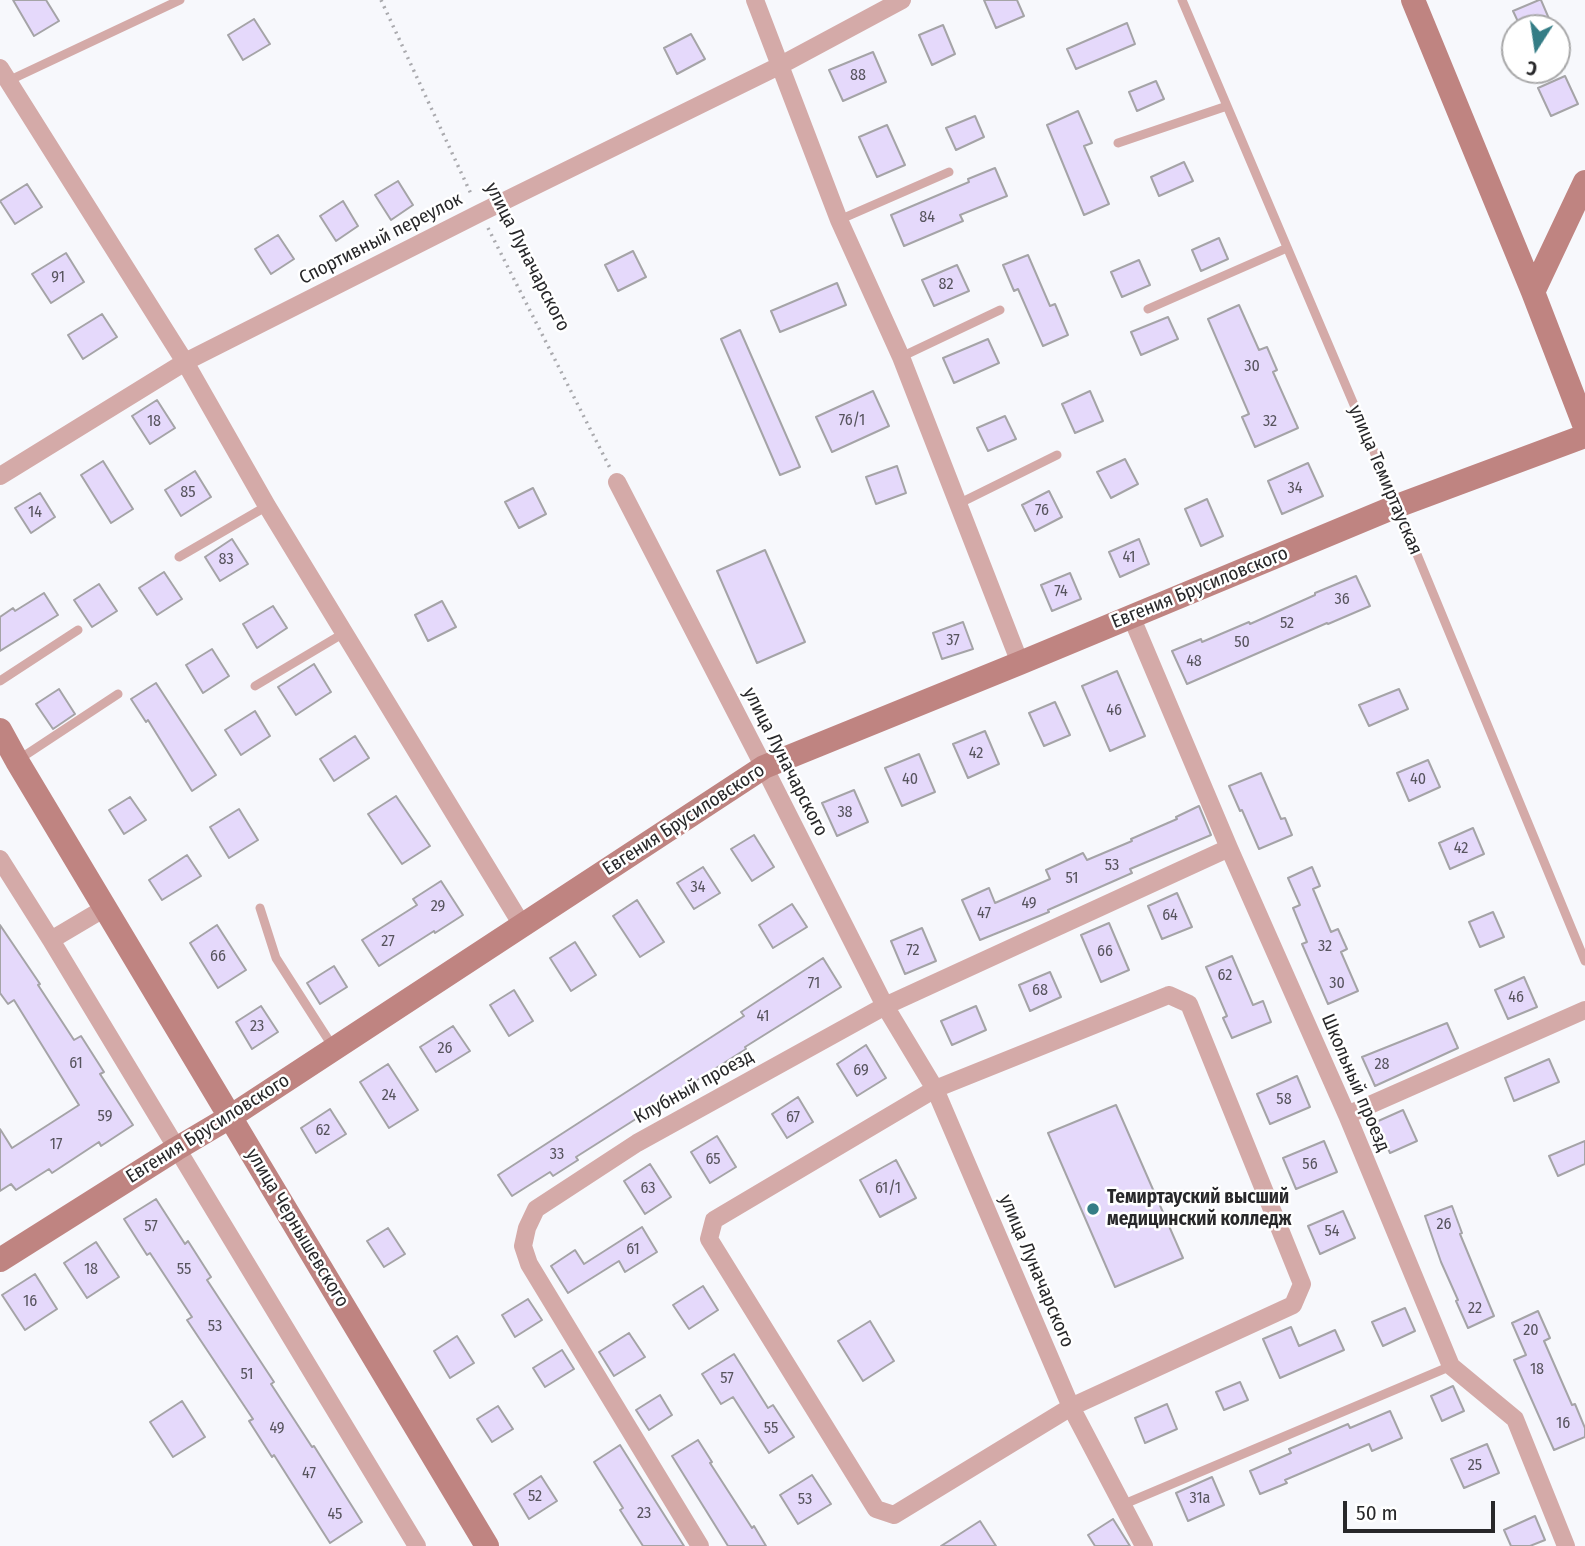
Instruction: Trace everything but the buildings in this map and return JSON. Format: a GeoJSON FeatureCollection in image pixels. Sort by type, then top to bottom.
{"type":"FeatureCollection","features":[{"type":"Feature","properties":{"kind":"street"},"geometry":{"type":"LineString","coordinates":[[755,0],[839,220],[901,357],[1020,663]]}},
{"type":"Feature","properties":{"kind":"street","name":"Спортивный переулок"},"geometry":{"type":"LineString","coordinates":[[0,476],[185,362],[781,65],[902,0]]}},
{"type":"Feature","properties":{"kind":"street"},"geometry":{"type":"LineString","coordinates":[[1413,0],[1533,292],[1585,427]]}},
{"type":"Feature","properties":{"kind":"street"},"geometry":{"type":"LineString","coordinates":[[4,75],[185,362],[267,506],[522,925]]}},
{"type":"Feature","properties":{"kind":"street"},"geometry":{"type":"LineString","coordinates":[[1533,292],[1578,215],[1585,182]]}},
{"type":"Feature","properties":{"kind":"street","name":"Евгения Брусиловского"},"geometry":{"type":"LineString","coordinates":[[0,1260],[230,1117],[764,767],[1397,506],[1585,436]]}},
{"type":"Feature","properties":{"kind":"street","name":"улица Луначарского"},"geometry":{"type":"LineString","coordinates":[[617,482],[885,1006],[935,1089],[1071,1407],[1144,1546]]}},
{"type":"Feature","properties":{"kind":"street","name":"Школьный проезд"},"geometry":{"type":"LineString","coordinates":[[1130,616],[1347,1115],[1451,1366],[1516,1419],[1566,1546]]}},
{"type":"Feature","properties":{"kind":"street","name":"улица Чернышевского"},"geometry":{"type":"LineString","coordinates":[[0,730],[487,1546]]}},
{"type":"Feature","properties":{"kind":"street","name":"Клубный проезд"},"geometry":{"type":"LineString","coordinates":[[700,1546],[529,1264],[523,1246],[527,1227],[536,1209],[637,1143],[885,1006],[1229,848]]}},
{"type":"Feature","properties":{"kind":"street"},"geometry":{"type":"LineString","coordinates":[[0,859],[417,1546]]}},
{"type":"Feature","properties":{"kind":"street"},"geometry":{"type":"LineString","coordinates":[[51,940],[105,908]]}},
{"type":"Feature","properties":{"kind":"street"},"geometry":{"type":"LineString","coordinates":[[1169,995],[1189,1004],[1302,1284],[1293,1305],[1071,1407],[894,1516],[876,1509],[709,1239],[714,1220],[935,1089],[1169,995]]}},
{"type":"Feature","properties":{"kind":"street"},"geometry":{"type":"LineString","coordinates":[[1347,1115],[1585,1010]]}},
{"type":"Feature","properties":{"kind":"lane"},"geometry":{"type":"LineString","coordinates":[[4,75],[180,0]]}},
{"type":"Feature","properties":{"kind":"lane","name":"улица Темиртауская"},"geometry":{"type":"LineString","coordinates":[[1182,0],[1397,506],[1585,961]]}},
{"type":"Feature","properties":{"kind":"lane"},"geometry":{"type":"LineString","coordinates":[[1118,143],[1227,106]]}},
{"type":"Feature","properties":{"kind":"lane"},"geometry":{"type":"LineString","coordinates":[[839,220],[949,172]]}},
{"type":"Feature","properties":{"kind":"lane"},"geometry":{"type":"LineString","coordinates":[[1148,309],[1287,248]]}},
{"type":"Feature","properties":{"kind":"lane"},"geometry":{"type":"LineString","coordinates":[[901,357],[1000,310]]}},
{"type":"Feature","properties":{"kind":"lane"},"geometry":{"type":"LineString","coordinates":[[958,504],[1058,455]]}},
{"type":"Feature","properties":{"kind":"lane"},"geometry":{"type":"LineString","coordinates":[[179,557],[267,506]]}},
{"type":"Feature","properties":{"kind":"lane"},"geometry":{"type":"LineString","coordinates":[[0,681],[78,630]]}},
{"type":"Feature","properties":{"kind":"lane"},"geometry":{"type":"LineString","coordinates":[[255,686],[344,633]]}},
{"type":"Feature","properties":{"kind":"lane"},"geometry":{"type":"LineString","coordinates":[[17,761],[118,694]]}},
{"type":"Feature","properties":{"kind":"lane"},"geometry":{"type":"LineString","coordinates":[[260,908],[276,958],[334,1048]]}},
{"type":"Feature","properties":{"kind":"lane"},"geometry":{"type":"LineString","coordinates":[[1122,1505],[1451,1366]]}},
{"type":"Feature","properties":{"kind":"path","name":"улица Луначарского"},"geometry":{"type":"LineString","coordinates":[[381,0],[480,213],[617,482]]}},
{"type":"Feature","properties":{"kind":"place","name":"Темиртауский высший медицинский колледж"},"geometry":{"type":"Point","coordinates":[1093,1209]}}]}
